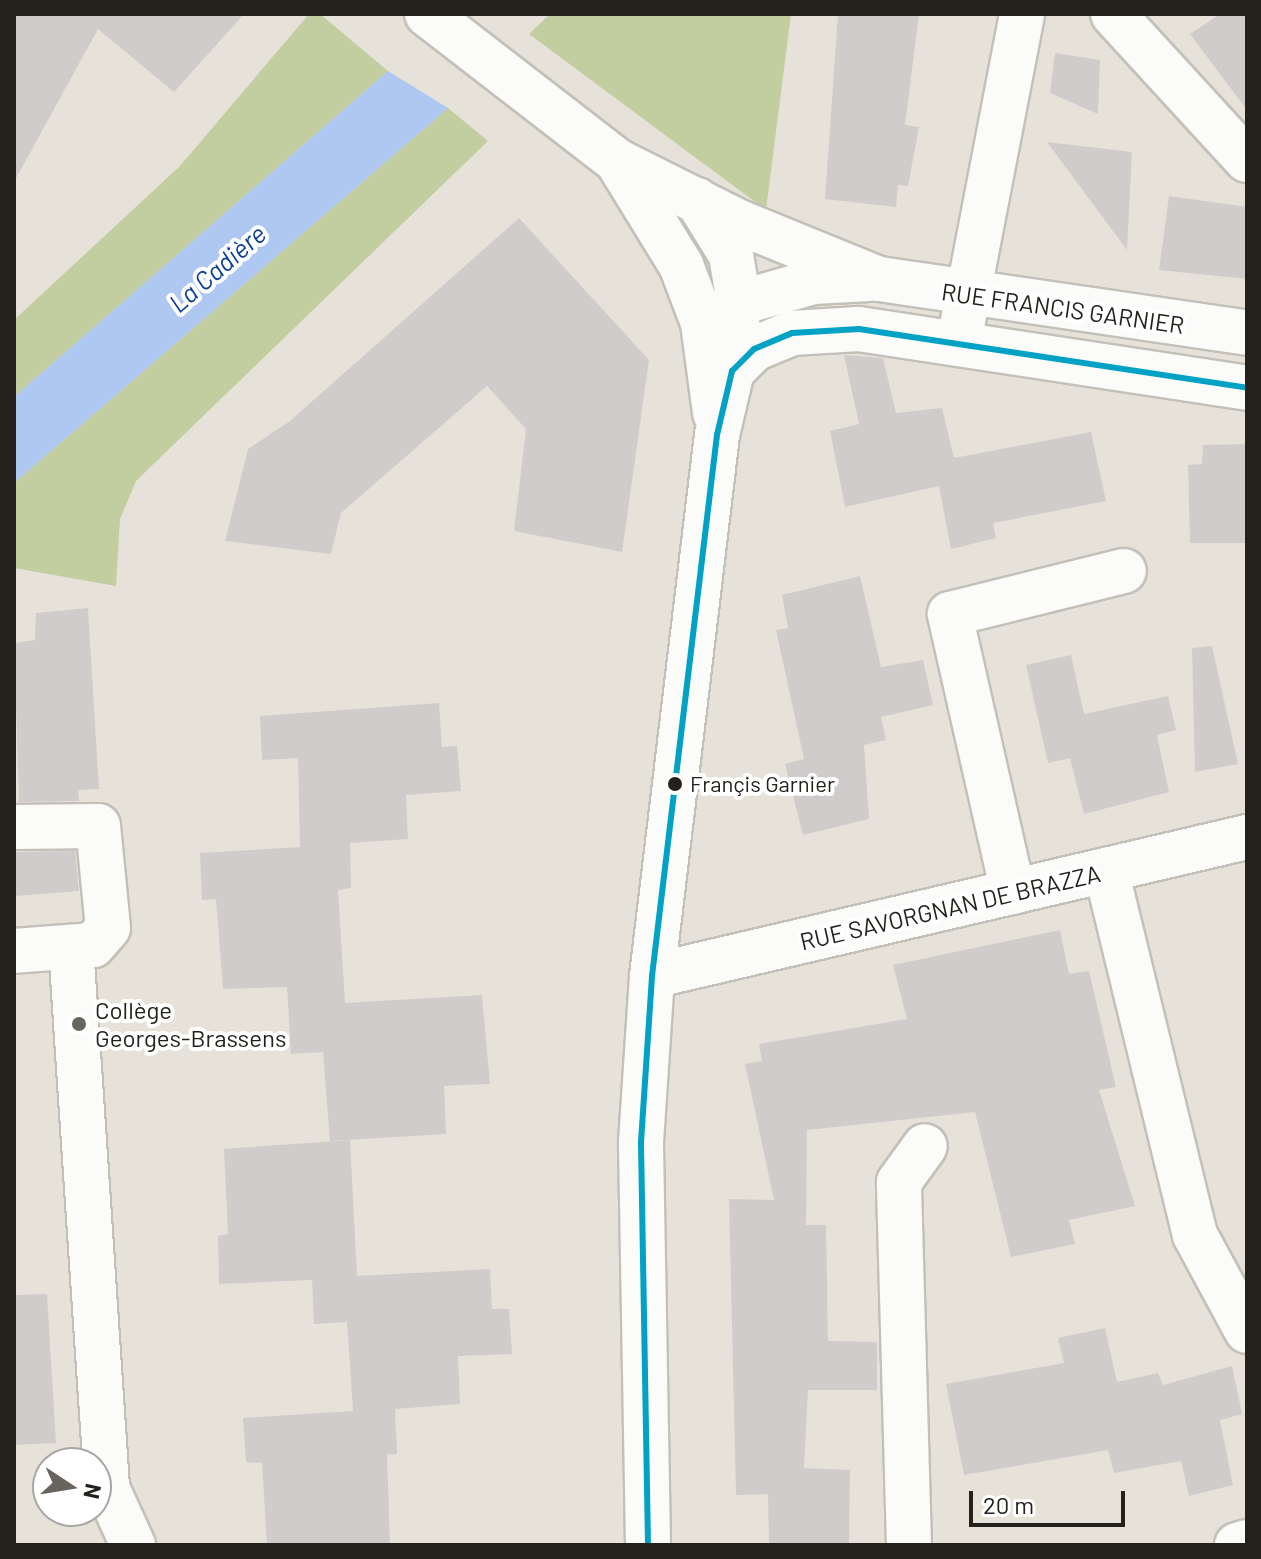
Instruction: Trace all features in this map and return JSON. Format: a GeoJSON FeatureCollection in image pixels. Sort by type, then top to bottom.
{"type":"FeatureCollection","features":[{"type":"Feature","properties":{"kind":"street"},"geometry":{"type":"LineString","coordinates":[[427,14],[617,161],[694,196],[741,223],[879,279]]}},
{"type":"Feature","properties":{"kind":"street"},"geometry":{"type":"LineString","coordinates":[[959,344],[1022,14]]}},
{"type":"Feature","properties":{"kind":"street"},"geometry":{"type":"LineString","coordinates":[[1113,14],[1247,160]]}},
{"type":"Feature","properties":{"kind":"street"},"geometry":{"type":"LineString","coordinates":[[617,161],[681,265],[721,313],[732,371],[717,435]]}},
{"type":"Feature","properties":{"kind":"street"},"geometry":{"type":"LineString","coordinates":[[648,1545],[641,1142],[652,976],[717,435],[721,313],[731,255],[694,196]]}},
{"type":"Feature","properties":{"kind":"street"},"geometry":{"type":"LineString","coordinates":[[721,313],[813,282],[879,279]]}},
{"type":"Feature","properties":{"kind":"street","name":"RUE FRANCIS GARNIER"},"geometry":{"type":"LineString","coordinates":[[879,279],[967,296],[1247,333]]}},
{"type":"Feature","properties":{"kind":"street","name":"RUE FRANCIS GARNIER"},"geometry":{"type":"LineString","coordinates":[[732,371],[754,349],[792,333],[859,329],[1247,388]]}},
{"type":"Feature","properties":{"kind":"street"},"geometry":{"type":"LineString","coordinates":[[1013,892],[950,614],[1124,571]]}},
{"type":"Feature","properties":{"kind":"street"},"geometry":{"type":"LineString","coordinates":[[14,827],[88,823],[103,834],[108,928],[93,945],[14,951]]}},
{"type":"Feature","properties":{"kind":"street","name":"RUE SAVORGNAN DE BRAZZA"},"geometry":{"type":"LineString","coordinates":[[652,976],[1247,837]]}},
{"type":"Feature","properties":{"kind":"street"},"geometry":{"type":"LineString","coordinates":[[1106,870],[1195,1235],[1247,1331]]}},
{"type":"Feature","properties":{"kind":"street"},"geometry":{"type":"LineString","coordinates":[[71,947],[107,1488],[133,1545]]}},
{"type":"Feature","properties":{"kind":"street"},"geometry":{"type":"LineString","coordinates":[[909,1545],[899,1182],[925,1146]]}},
{"type":"Feature","properties":{"kind":"street"},"geometry":{"type":"LineString","coordinates":[[1237,1545],[1247,1542]]}},
{"type":"Feature","properties":{"kind":"green space"},"geometry":{"type":"Polygon","coordinates":[[[309,14],[320,14],[388,71],[14,397],[14,320],[180,166],[309,14]]]}},
{"type":"Feature","properties":{"kind":"green space"},"geometry":{"type":"Polygon","coordinates":[[[550,14],[791,14],[766,210],[529,34],[550,14]]]}},
{"type":"Feature","properties":{"kind":"green space"},"geometry":{"type":"Polygon","coordinates":[[[448,108],[488,141],[136,481],[120,519],[116,586],[14,568],[14,483],[448,108]]]}},
{"type":"Feature","properties":{"kind":"water","name":"La Cadière"},"geometry":{"type":"Polygon","coordinates":[[[388,71],[448,108],[14,483],[14,397],[388,71]]]}},
{"type":"Feature","properties":{"kind":"building"},"geometry":{"type":"Polygon","coordinates":[[[14,14],[244,14],[174,92],[98,29],[14,182],[14,14]]]}},
{"type":"Feature","properties":{"kind":"building"},"geometry":{"type":"Polygon","coordinates":[[[838,14],[919,14],[905,125],[919,127],[908,186],[898,185],[896,207],[825,199],[838,14]]]}},
{"type":"Feature","properties":{"kind":"building"},"geometry":{"type":"Polygon","coordinates":[[[1220,14],[1247,14],[1247,110],[1190,34],[1220,14]]]}},
{"type":"Feature","properties":{"kind":"building"},"geometry":{"type":"Polygon","coordinates":[[[1055,53],[1100,60],[1098,114],[1050,93],[1055,53]]]}},
{"type":"Feature","properties":{"kind":"building"},"geometry":{"type":"Polygon","coordinates":[[[1047,142],[1132,152],[1127,250],[1047,142]]]}},
{"type":"Feature","properties":{"kind":"building"},"geometry":{"type":"Polygon","coordinates":[[[1169,196],[1247,207],[1247,279],[1159,270],[1169,196]]]}},
{"type":"Feature","properties":{"kind":"building"},"geometry":{"type":"Polygon","coordinates":[[[519,218],[649,360],[622,552],[514,531],[526,429],[487,386],[341,513],[331,554],[225,541],[248,449],[290,421],[519,218]]]}},
{"type":"Feature","properties":{"kind":"building"},"geometry":{"type":"Polygon","coordinates":[[[844,355],[883,358],[896,413],[942,408],[954,458],[1091,432],[1106,501],[993,523],[996,538],[951,549],[939,486],[845,507],[830,431],[859,424],[844,355]]]}},
{"type":"Feature","properties":{"kind":"building"},"geometry":{"type":"Polygon","coordinates":[[[1247,444],[1247,543],[1190,543],[1188,465],[1202,464],[1203,445],[1247,444]]]}},
{"type":"Feature","properties":{"kind":"building"},"geometry":{"type":"Polygon","coordinates":[[[860,576],[881,667],[923,660],[933,705],[881,717],[886,740],[864,745],[869,819],[803,835],[785,764],[804,759],[776,630],[788,628],[782,595],[860,576]]]}},
{"type":"Feature","properties":{"kind":"building"},"geometry":{"type":"Polygon","coordinates":[[[88,608],[99,789],[78,790],[79,801],[19,802],[14,643],[35,640],[36,613],[88,608]]]}},
{"type":"Feature","properties":{"kind":"building"},"geometry":{"type":"Polygon","coordinates":[[[1212,646],[1238,764],[1195,772],[1192,648],[1212,646]]]}},
{"type":"Feature","properties":{"kind":"building"},"geometry":{"type":"Polygon","coordinates":[[[1071,655],[1084,714],[1168,696],[1176,730],[1157,735],[1169,792],[1084,814],[1070,758],[1048,763],[1026,665],[1071,655]]]}},
{"type":"Feature","properties":{"kind":"building"},"geometry":{"type":"Polygon","coordinates":[[[439,703],[442,747],[457,746],[461,791],[406,795],[408,839],[350,843],[351,888],[338,890],[345,1003],[482,995],[490,1084],[444,1086],[446,1134],[330,1141],[323,1052],[291,1054],[287,987],[223,989],[216,899],[202,900],[200,853],[300,847],[298,758],[262,760],[260,716],[439,703]]]}},
{"type":"Feature","properties":{"kind":"building"},"geometry":{"type":"Polygon","coordinates":[[[75,851],[79,891],[14,896],[14,852],[75,851]]]}},
{"type":"Feature","properties":{"kind":"building"},"geometry":{"type":"Polygon","coordinates":[[[1060,930],[1069,974],[1089,971],[1116,1087],[1099,1090],[1135,1206],[1069,1220],[1075,1244],[1011,1257],[975,1112],[807,1130],[806,1225],[826,1225],[828,1341],[877,1342],[877,1390],[808,1390],[804,1468],[850,1470],[849,1545],[769,1545],[768,1494],[736,1495],[729,1199],[774,1200],[745,1064],[762,1061],[759,1044],[907,1019],[893,965],[1060,930]]]}},
{"type":"Feature","properties":{"kind":"building"},"geometry":{"type":"Polygon","coordinates":[[[350,1140],[357,1276],[490,1269],[492,1309],[509,1309],[512,1354],[458,1356],[460,1404],[395,1409],[397,1454],[387,1454],[390,1545],[267,1545],[262,1463],[246,1462],[243,1418],[353,1411],[347,1322],[314,1324],[312,1280],[219,1284],[218,1236],[228,1234],[224,1149],[350,1140]]]}},
{"type":"Feature","properties":{"kind":"building"},"geometry":{"type":"Polygon","coordinates":[[[47,1294],[56,1443],[14,1445],[14,1295],[47,1294]]]}},
{"type":"Feature","properties":{"kind":"building"},"geometry":{"type":"Polygon","coordinates":[[[1105,1328],[1117,1382],[1158,1373],[1163,1385],[1232,1366],[1242,1414],[1220,1420],[1233,1485],[1189,1496],[1181,1461],[1114,1473],[1108,1450],[964,1475],[946,1384],[1064,1363],[1058,1338],[1105,1328]]]}},
{"type":"Feature","properties":{"kind":"transit line"},"geometry":{"type":"LineString","coordinates":[[648,1545],[641,1142],[652,976],[717,435],[732,371],[754,349],[792,333],[859,329],[1247,388]]}},
{"type":"Feature","properties":{"kind":"place","name":"Françis Garnier"},"geometry":{"type":"Point","coordinates":[675,784]}},
{"type":"Feature","properties":{"kind":"place","name":"Collège Georges-Brassens"},"geometry":{"type":"Point","coordinates":[79,1024]}}]}
